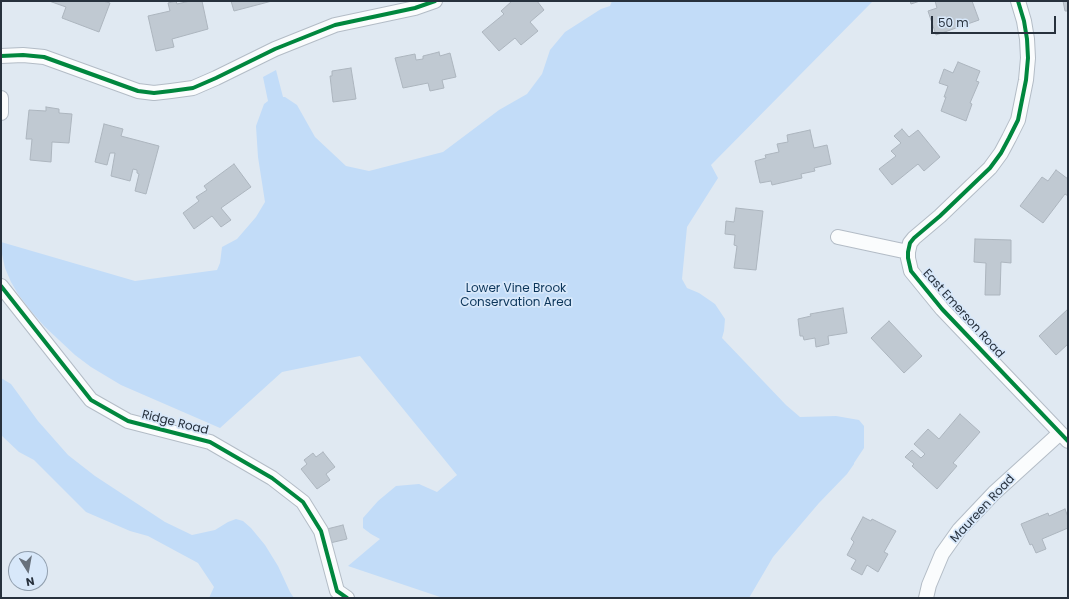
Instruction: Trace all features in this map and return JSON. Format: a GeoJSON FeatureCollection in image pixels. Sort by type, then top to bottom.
{"type":"FeatureCollection","features":[{"type":"Feature","properties":{"kind":"street"},"geometry":{"type":"LineString","coordinates":[[1,56],[23,54],[44,57],[138,91],[154,93],[171,91],[193,88],[276,49],[335,25],[415,8],[435,1]]}},
{"type":"Feature","properties":{"kind":"street"},"geometry":{"type":"LineString","coordinates":[[838,236],[908,252],[910,243],[914,238],[940,216],[990,168],[1001,153],[1018,120],[1026,80],[1028,58],[1027,39],[1024,20],[1018,1]]}},
{"type":"Feature","properties":{"kind":"street"},"geometry":{"type":"LineString","coordinates":[[1,98],[1,112]]}},
{"type":"Feature","properties":{"kind":"street","name":"East Emerson Road"},"geometry":{"type":"LineString","coordinates":[[908,252],[909,264],[912,271],[942,309],[1064,437]]}},
{"type":"Feature","properties":{"kind":"street","name":"Ridge Road"},"geometry":{"type":"LineString","coordinates":[[1,286],[91,400],[128,421],[210,442],[272,478],[303,502],[321,531],[337,591],[348,598]]}},
{"type":"Feature","properties":{"kind":"street","name":"Maureen Road"},"geometry":{"type":"LineString","coordinates":[[926,598],[929,585],[942,554],[960,530],[994,493],[1064,437]]}},
{"type":"Feature","properties":{"kind":"green space","name":"Lower Vine Brook Conservation Area"},"geometry":{"type":"Polygon","coordinates":[[[612,1],[873,1],[711,165],[718,178],[687,227],[682,279],[687,288],[699,293],[715,304],[725,319],[722,338],[786,405],[800,417],[836,416],[859,420],[864,426],[864,448],[854,464],[847,474],[819,503],[773,557],[749,598],[443,598],[348,566],[380,539],[363,528],[363,518],[378,501],[396,486],[419,484],[437,492],[457,475],[360,356],[282,372],[220,428],[121,385],[91,367],[75,355],[44,326],[18,294],[11,282],[5,268],[1,242],[135,281],[217,270],[220,263],[222,247],[237,239],[256,217],[265,202],[258,157],[256,126],[264,104],[268,101],[263,77],[276,70],[283,97],[297,105],[315,137],[346,166],[369,171],[443,152],[499,110],[527,94],[542,74],[550,50],[565,32],[601,9],[610,6],[612,1]]]}},
{"type":"Feature","properties":{"kind":"green space"},"geometry":{"type":"Polygon","coordinates":[[[1,378],[11,384],[38,421],[68,455],[95,476],[165,522],[192,535],[215,530],[236,519],[243,521],[265,545],[278,566],[294,598],[209,598],[214,587],[198,563],[148,536],[130,531],[86,512],[34,460],[19,452],[1,435],[1,378]]]}},
{"type":"Feature","properties":{"kind":"building"},"geometry":{"type":"Polygon","coordinates":[[[49,1],[103,1],[110,3],[99,32],[62,18],[66,7],[49,1]]]}},
{"type":"Feature","properties":{"kind":"building"},"geometry":{"type":"Polygon","coordinates":[[[176,1],[177,4],[190,1],[202,1],[208,29],[172,39],[174,47],[156,51],[148,16],[170,11],[168,3],[176,1]]]}},
{"type":"Feature","properties":{"kind":"building"},"geometry":{"type":"Polygon","coordinates":[[[231,1],[272,1],[234,11],[231,1]]]}},
{"type":"Feature","properties":{"kind":"building"},"geometry":{"type":"Polygon","coordinates":[[[512,1],[537,1],[544,10],[530,22],[538,31],[521,45],[515,38],[499,51],[482,32],[504,14],[501,11],[512,1]]]}},
{"type":"Feature","properties":{"kind":"building"},"geometry":{"type":"Polygon","coordinates":[[[910,1],[920,1],[911,4],[910,1]]]}},
{"type":"Feature","properties":{"kind":"building"},"geometry":{"type":"Polygon","coordinates":[[[935,1],[972,1],[979,20],[936,35],[928,11],[937,8],[935,1]]]}},
{"type":"Feature","properties":{"kind":"building"},"geometry":{"type":"Polygon","coordinates":[[[1063,1],[1068,1],[1068,11],[1065,11],[1063,1]]]}},
{"type":"Feature","properties":{"kind":"building"},"geometry":{"type":"Polygon","coordinates":[[[439,52],[440,56],[450,53],[456,77],[442,80],[444,88],[430,91],[428,83],[403,88],[395,58],[415,54],[416,60],[423,59],[423,56],[439,52]]]}},
{"type":"Feature","properties":{"kind":"building"},"geometry":{"type":"Polygon","coordinates":[[[958,62],[980,71],[976,81],[979,82],[970,103],[972,104],[966,121],[941,111],[948,86],[939,83],[944,69],[953,73],[958,62]]]}},
{"type":"Feature","properties":{"kind":"building"},"geometry":{"type":"Polygon","coordinates":[[[351,68],[356,99],[333,102],[330,76],[332,76],[332,71],[351,68]]]}},
{"type":"Feature","properties":{"kind":"building"},"geometry":{"type":"Polygon","coordinates":[[[46,107],[59,109],[59,113],[72,114],[69,143],[52,142],[51,162],[30,160],[32,139],[26,139],[29,110],[46,111],[46,107]]]}},
{"type":"Feature","properties":{"kind":"building"},"geometry":{"type":"Polygon","coordinates":[[[104,124],[123,129],[121,136],[159,146],[146,194],[135,191],[139,174],[137,173],[137,170],[133,169],[130,181],[111,176],[115,153],[110,153],[107,165],[95,162],[104,124]]]}},
{"type":"Feature","properties":{"kind":"building"},"geometry":{"type":"Polygon","coordinates":[[[902,129],[909,137],[918,130],[940,157],[924,171],[918,164],[892,185],[879,169],[896,156],[891,151],[901,143],[894,136],[902,129]]]}},
{"type":"Feature","properties":{"kind":"building"},"geometry":{"type":"Polygon","coordinates":[[[810,130],[814,148],[827,145],[831,164],[814,168],[815,171],[801,174],[802,178],[772,185],[771,181],[760,183],[755,161],[766,158],[765,155],[779,152],[777,144],[788,142],[787,135],[810,130]]]}},
{"type":"Feature","properties":{"kind":"building"},"geometry":{"type":"Polygon","coordinates":[[[234,164],[251,187],[221,208],[231,220],[221,227],[212,216],[194,229],[183,213],[199,201],[196,197],[207,190],[204,186],[234,164]]]}},
{"type":"Feature","properties":{"kind":"building"},"geometry":{"type":"Polygon","coordinates":[[[1056,170],[1068,179],[1068,196],[1065,194],[1043,223],[1020,206],[1042,177],[1048,181],[1056,170]]]}},
{"type":"Feature","properties":{"kind":"building"},"geometry":{"type":"Polygon","coordinates":[[[736,208],[763,211],[756,270],[734,268],[737,246],[734,245],[735,235],[725,234],[726,221],[734,222],[736,208]]]}},
{"type":"Feature","properties":{"kind":"building"},"geometry":{"type":"Polygon","coordinates":[[[975,239],[1011,240],[1011,263],[1001,262],[1000,295],[985,295],[986,263],[974,262],[975,239]]]}},
{"type":"Feature","properties":{"kind":"building"},"geometry":{"type":"Polygon","coordinates":[[[843,308],[847,333],[828,336],[829,344],[816,347],[815,338],[804,340],[803,336],[800,336],[798,319],[811,316],[810,314],[843,308]]]}},
{"type":"Feature","properties":{"kind":"building"},"geometry":{"type":"Polygon","coordinates":[[[1068,309],[1068,344],[1056,355],[1039,336],[1068,309]]]}},
{"type":"Feature","properties":{"kind":"building"},"geometry":{"type":"Polygon","coordinates":[[[889,321],[922,356],[904,373],[871,338],[889,321]]]}},
{"type":"Feature","properties":{"kind":"building"},"geometry":{"type":"Polygon","coordinates":[[[960,414],[980,432],[953,463],[957,466],[937,489],[912,466],[914,464],[905,457],[912,450],[921,458],[925,454],[914,444],[928,429],[939,439],[960,414]]]}},
{"type":"Feature","properties":{"kind":"building"},"geometry":{"type":"Polygon","coordinates":[[[323,452],[335,467],[326,474],[330,480],[317,489],[301,469],[307,464],[304,460],[313,453],[316,457],[323,452]]]}},
{"type":"Feature","properties":{"kind":"building"},"geometry":{"type":"Polygon","coordinates":[[[1065,509],[1068,517],[1068,528],[1042,539],[1046,549],[1036,553],[1032,544],[1030,545],[1021,524],[1048,513],[1049,516],[1065,509]]]}},
{"type":"Feature","properties":{"kind":"building"},"geometry":{"type":"Polygon","coordinates":[[[863,517],[871,521],[872,519],[896,531],[884,552],[888,554],[878,572],[867,565],[862,575],[851,569],[856,560],[847,555],[854,542],[851,539],[863,517]]]}},
{"type":"Feature","properties":{"kind":"building"},"geometry":{"type":"Polygon","coordinates":[[[343,525],[347,539],[330,543],[327,529],[343,525]]]}},
{"type":"Feature","properties":{"kind":"cycle path"},"geometry":{"type":"LineString","coordinates":[[1,56],[23,55],[44,57],[138,91],[154,93],[171,91],[193,88],[275,49],[335,25],[415,8],[435,1]]}},
{"type":"Feature","properties":{"kind":"cycle path"},"geometry":{"type":"LineString","coordinates":[[1018,1],[1024,21],[1028,58],[1026,80],[1018,120],[1001,153],[990,168],[940,216],[914,238],[910,243],[908,258],[911,271],[942,309],[1068,441]]}},
{"type":"Feature","properties":{"kind":"cycle path"},"geometry":{"type":"LineString","coordinates":[[1,286],[91,400],[128,421],[210,442],[272,478],[303,502],[321,531],[337,591],[347,598]]}}]}
